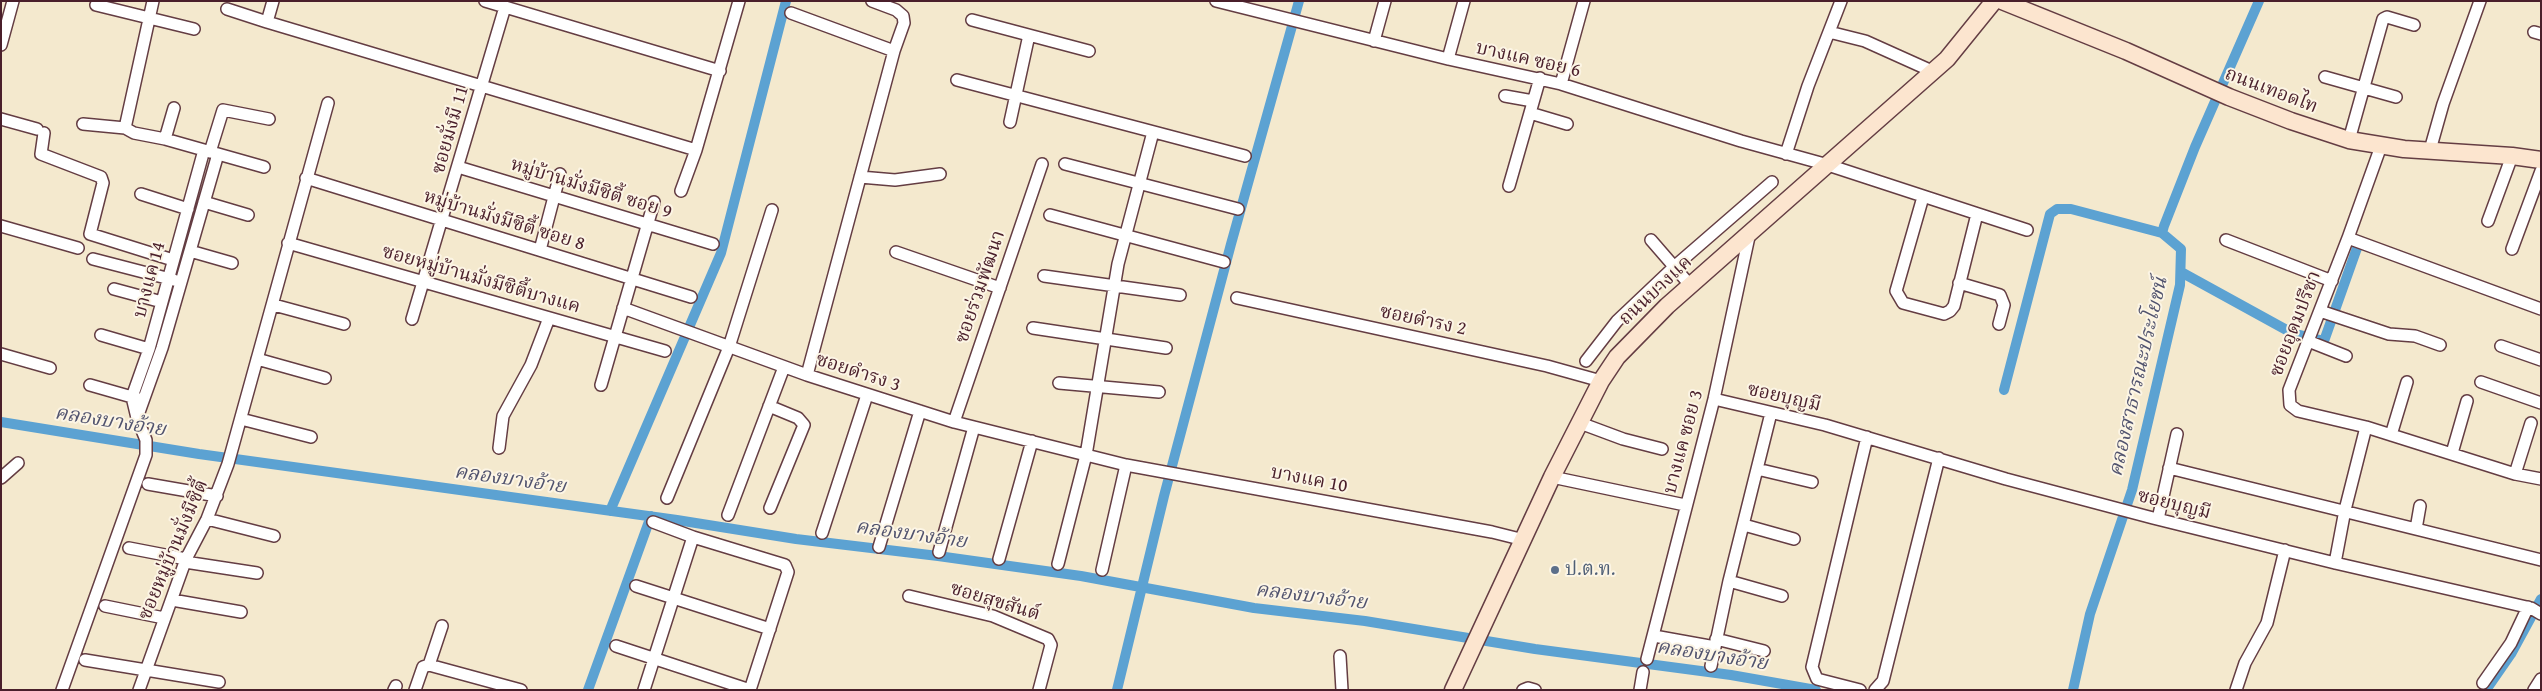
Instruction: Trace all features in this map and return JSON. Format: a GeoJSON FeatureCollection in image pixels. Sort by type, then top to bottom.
{"type":"FeatureCollection","features":[{"type":"Feature","properties":{"kind":"main road","name":"ถนนบางแค"},"geometry":{"type":"LineString","coordinates":[[1453,690],[1552,477],[1600,381],[1617,357],[1636,336],[1690,285],[1828,166],[1887,110],[1934,72],[1994,1]]}},
{"type":"Feature","properties":{"kind":"main road","name":"ถนนเทอดไท"},"geometry":{"type":"LineString","coordinates":[[2002,1],[2126,51],[2229,97],[2291,121],[2349,140],[2381,146],[2541,160]]}},
{"type":"Feature","properties":{"kind":"street"},"geometry":{"type":"LineString","coordinates":[[1,45],[13,1]]}},
{"type":"Feature","properties":{"kind":"street"},"geometry":{"type":"LineString","coordinates":[[126,128],[153,1]]}},
{"type":"Feature","properties":{"kind":"street"},"geometry":{"type":"LineString","coordinates":[[267,22],[273,1]]}},
{"type":"Feature","properties":{"kind":"street"},"geometry":{"type":"LineString","coordinates":[[486,1],[720,71]]}},
{"type":"Feature","properties":{"kind":"street"},"geometry":{"type":"LineString","coordinates":[[681,191],[696,150],[720,71],[738,1]]}},
{"type":"Feature","properties":{"kind":"street"},"geometry":{"type":"LineString","coordinates":[[807,375],[894,52],[904,23],[903,16],[896,10],[872,1]]}},
{"type":"Feature","properties":{"kind":"street","name":"บางแค ซอย 6"},"geometry":{"type":"LineString","coordinates":[[1216,1],[1448,59],[1540,78],[1828,166],[2027,230]]}},
{"type":"Feature","properties":{"kind":"street"},"geometry":{"type":"LineString","coordinates":[[1374,41],[1385,1]]}},
{"type":"Feature","properties":{"kind":"street"},"geometry":{"type":"LineString","coordinates":[[1448,59],[1464,1]]}},
{"type":"Feature","properties":{"kind":"street"},"geometry":{"type":"LineString","coordinates":[[1561,84],[1584,1]]}},
{"type":"Feature","properties":{"kind":"street"},"geometry":{"type":"LineString","coordinates":[[1786,154],[1808,86],[1841,1]]}},
{"type":"Feature","properties":{"kind":"street"},"geometry":{"type":"LineString","coordinates":[[2430,150],[2443,104],[2480,1]]}},
{"type":"Feature","properties":{"kind":"street"},"geometry":{"type":"LineString","coordinates":[[96,5],[194,29]]}},
{"type":"Feature","properties":{"kind":"street","name":"ซอยมั่งมี 11"},"geometry":{"type":"LineString","coordinates":[[412,319],[443,221],[505,7]]}},
{"type":"Feature","properties":{"kind":"street"},"geometry":{"type":"LineString","coordinates":[[227,10],[696,150]]}},
{"type":"Feature","properties":{"kind":"street"},"geometry":{"type":"LineString","coordinates":[[791,13],[894,52]]}},
{"type":"Feature","properties":{"kind":"street"},"geometry":{"type":"LineString","coordinates":[[2349,140],[2383,19],[2387,17],[2414,25]]}},
{"type":"Feature","properties":{"kind":"street"},"geometry":{"type":"LineString","coordinates":[[972,20],[1089,51]]}},
{"type":"Feature","properties":{"kind":"street"},"geometry":{"type":"LineString","coordinates":[[1829,32],[1865,41],[1934,72]]}},
{"type":"Feature","properties":{"kind":"street"},"geometry":{"type":"LineString","coordinates":[[1010,122],[1029,35]]}},
{"type":"Feature","properties":{"kind":"street"},"geometry":{"type":"LineString","coordinates":[[2325,77],[2396,96]]}},
{"type":"Feature","properties":{"kind":"street"},"geometry":{"type":"LineString","coordinates":[[1509,186],[1540,78]]}},
{"type":"Feature","properties":{"kind":"street"},"geometry":{"type":"LineString","coordinates":[[957,80],[1245,156]]}},
{"type":"Feature","properties":{"kind":"street"},"geometry":{"type":"LineString","coordinates":[[1505,96],[1567,124]]}},
{"type":"Feature","properties":{"kind":"street"},"geometry":{"type":"LineString","coordinates":[[311,437],[240,419],[274,305],[288,243],[328,104]]}},
{"type":"Feature","properties":{"kind":"street"},"geometry":{"type":"LineString","coordinates":[[165,139],[174,108]]}},
{"type":"Feature","properties":{"kind":"street"},"geometry":{"type":"LineString","coordinates":[[211,152],[223,110],[269,119]]}},
{"type":"Feature","properties":{"kind":"street"},"geometry":{"type":"LineString","coordinates":[[1,119],[41,131],[41,154],[101,177],[103,183],[90,234],[173,260]]}},
{"type":"Feature","properties":{"kind":"street"},"geometry":{"type":"LineString","coordinates":[[83,124],[126,128],[134,133],[165,139],[264,167]]}},
{"type":"Feature","properties":{"kind":"street"},"geometry":{"type":"LineString","coordinates":[[1058,564],[1086,455],[1114,288],[1153,132]]}},
{"type":"Feature","properties":{"kind":"street","name":"ซอยอุดมปรีชา"},"geometry":{"type":"LineString","coordinates":[[2381,146],[2332,281],[2289,390],[2290,405],[2298,410],[2391,435],[2515,474],[2541,479]]}},
{"type":"Feature","properties":{"kind":"street","name":"บางแค 14"},"geometry":{"type":"LineString","coordinates":[[137,418],[145,401],[162,348],[204,202],[211,152]]}},
{"type":"Feature","properties":{"kind":"street","name":"บางแค 14"},"geometry":{"type":"LineString","coordinates":[[132,398],[150,347],[188,209],[211,152]]}},
{"type":"Feature","properties":{"kind":"street"},"geometry":{"type":"LineString","coordinates":[[2488,222],[2512,156]]}},
{"type":"Feature","properties":{"kind":"street","name":"ซอยร่วมพัฒนา"},"geometry":{"type":"LineString","coordinates":[[954,422],[1042,164]]}},
{"type":"Feature","properties":{"kind":"street"},"geometry":{"type":"LineString","coordinates":[[1065,164],[1238,210]]}},
{"type":"Feature","properties":{"kind":"street","name":"หมู่บ้านมั่งมีซิตี้ ซอย 9"},"geometry":{"type":"LineString","coordinates":[[458,167],[713,244]]}},
{"type":"Feature","properties":{"kind":"street"},"geometry":{"type":"LineString","coordinates":[[2512,249],[2541,170]]}},
{"type":"Feature","properties":{"kind":"street"},"geometry":{"type":"LineString","coordinates":[[540,250],[560,174]]}},
{"type":"Feature","properties":{"kind":"street"},"geometry":{"type":"LineString","coordinates":[[860,177],[895,180],[940,174]]}},
{"type":"Feature","properties":{"kind":"street","name":"หมู่บ้านมั่งมีซิตี้ ซอย 8"},"geometry":{"type":"LineString","coordinates":[[306,178],[691,297]]}},
{"type":"Feature","properties":{"kind":"street"},"geometry":{"type":"LineString","coordinates":[[1586,361],[1617,320],[1674,267],[1772,182]]}},
{"type":"Feature","properties":{"kind":"street"},"geometry":{"type":"LineString","coordinates":[[141,194],[188,209]]}},
{"type":"Feature","properties":{"kind":"street"},"geometry":{"type":"LineString","coordinates":[[1923,197],[1896,290],[1897,297],[1903,303],[1944,314],[1954,306],[1977,214]]}},
{"type":"Feature","properties":{"kind":"street"},"geometry":{"type":"LineString","coordinates":[[204,202],[248,215]]}},
{"type":"Feature","properties":{"kind":"street"},"geometry":{"type":"LineString","coordinates":[[601,385],[654,202]]}},
{"type":"Feature","properties":{"kind":"street"},"geometry":{"type":"LineString","coordinates":[[666,498],[730,348],[772,210]]}},
{"type":"Feature","properties":{"kind":"street"},"geometry":{"type":"LineString","coordinates":[[1050,215],[1224,262]]}},
{"type":"Feature","properties":{"kind":"street"},"geometry":{"type":"LineString","coordinates":[[1,226],[78,248]]}},
{"type":"Feature","properties":{"kind":"street","name":"บางแค ซอย 3"},"geometry":{"type":"LineString","coordinates":[[1647,659],[1685,505],[1714,399],[1750,232]]}},
{"type":"Feature","properties":{"kind":"street"},"geometry":{"type":"LineString","coordinates":[[2348,238],[2541,309]]}},
{"type":"Feature","properties":{"kind":"street"},"geometry":{"type":"LineString","coordinates":[[1651,240],[1690,285]]}},
{"type":"Feature","properties":{"kind":"street"},"geometry":{"type":"LineString","coordinates":[[2226,240],[2332,281]]}},
{"type":"Feature","properties":{"kind":"street","name":"ซอยหมู่บ้านมั่งมีซิตี้บางแค"},"geometry":{"type":"LineString","coordinates":[[288,243],[665,351]]}},
{"type":"Feature","properties":{"kind":"street"},"geometry":{"type":"LineString","coordinates":[[190,251],[232,262]]}},
{"type":"Feature","properties":{"kind":"street"},"geometry":{"type":"LineString","coordinates":[[896,252],[1000,288]]}},
{"type":"Feature","properties":{"kind":"street"},"geometry":{"type":"LineString","coordinates":[[93,260],[180,282]]}},
{"type":"Feature","properties":{"kind":"street"},"geometry":{"type":"LineString","coordinates":[[1044,276],[1114,288],[1180,295]]}},
{"type":"Feature","properties":{"kind":"street"},"geometry":{"type":"LineString","coordinates":[[1959,282],[2000,295],[2004,305],[2000,324]]}},
{"type":"Feature","properties":{"kind":"street"},"geometry":{"type":"LineString","coordinates":[[114,289],[162,302]]}},
{"type":"Feature","properties":{"kind":"street","name":"ซอยดำรง 2"},"geometry":{"type":"LineString","coordinates":[[1237,298],[1547,366],[1600,381]]}},
{"type":"Feature","properties":{"kind":"street"},"geometry":{"type":"LineString","coordinates":[[274,305],[344,324]]}},
{"type":"Feature","properties":{"kind":"street","name":"ซอยดำรง 3"},"geometry":{"type":"LineString","coordinates":[[623,308],[681,331],[867,395],[954,422],[1086,455]]}},
{"type":"Feature","properties":{"kind":"street"},"geometry":{"type":"LineString","coordinates":[[2320,311],[2389,334],[2415,336],[2440,345]]}},
{"type":"Feature","properties":{"kind":"street"},"geometry":{"type":"LineString","coordinates":[[499,448],[503,416],[531,366],[549,318]]}},
{"type":"Feature","properties":{"kind":"street"},"geometry":{"type":"LineString","coordinates":[[1033,328],[1166,348]]}},
{"type":"Feature","properties":{"kind":"street"},"geometry":{"type":"LineString","coordinates":[[101,335],[150,347],[162,348]]}},
{"type":"Feature","properties":{"kind":"street"},"geometry":{"type":"LineString","coordinates":[[2308,341],[2346,356]]}},
{"type":"Feature","properties":{"kind":"street"},"geometry":{"type":"LineString","coordinates":[[2501,346],[2541,360]]}},
{"type":"Feature","properties":{"kind":"street"},"geometry":{"type":"LineString","coordinates":[[1,354],[50,368]]}},
{"type":"Feature","properties":{"kind":"street"},"geometry":{"type":"LineString","coordinates":[[257,359],[325,378]]}},
{"type":"Feature","properties":{"kind":"street"},"geometry":{"type":"LineString","coordinates":[[728,515],[784,367]]}},
{"type":"Feature","properties":{"kind":"street"},"geometry":{"type":"LineString","coordinates":[[2391,435],[2407,382]]}},
{"type":"Feature","properties":{"kind":"street"},"geometry":{"type":"LineString","coordinates":[[2481,382],[2540,401]]}},
{"type":"Feature","properties":{"kind":"street"},"geometry":{"type":"LineString","coordinates":[[1059,383],[1159,392]]}},
{"type":"Feature","properties":{"kind":"street"},"geometry":{"type":"LineString","coordinates":[[90,385],[145,401]]}},
{"type":"Feature","properties":{"kind":"street"},"geometry":{"type":"LineString","coordinates":[[822,533],[867,395]]}},
{"type":"Feature","properties":{"kind":"street"},"geometry":{"type":"LineString","coordinates":[[62,690],[146,455],[146,440],[137,418],[132,398]]}},
{"type":"Feature","properties":{"kind":"street","name":"ซอยบุญมี"},"geometry":{"type":"LineString","coordinates":[[1714,399],[1867,437],[2006,479],[2158,519],[2533,609]]}},
{"type":"Feature","properties":{"kind":"street"},"geometry":{"type":"LineString","coordinates":[[2452,453],[2467,401]]}},
{"type":"Feature","properties":{"kind":"street"},"geometry":{"type":"LineString","coordinates":[[769,406],[798,418],[804,425],[770,508]]}},
{"type":"Feature","properties":{"kind":"street"},"geometry":{"type":"LineString","coordinates":[[879,546],[920,411]]}},
{"type":"Feature","properties":{"kind":"street"},"geometry":{"type":"LineString","coordinates":[[1711,666],[1729,581],[1772,414]]}},
{"type":"Feature","properties":{"kind":"street","name":"ซอยหมู่บ้านมั่งมีซิตี้"},"geometry":{"type":"LineString","coordinates":[[139,690],[185,560],[217,496],[240,419]]}},
{"type":"Feature","properties":{"kind":"street"},"geometry":{"type":"LineString","coordinates":[[1580,423],[1623,439],[1662,449]]}},
{"type":"Feature","properties":{"kind":"street"},"geometry":{"type":"LineString","coordinates":[[2515,474],[2530,423]]}},
{"type":"Feature","properties":{"kind":"street"},"geometry":{"type":"LineString","coordinates":[[939,552],[974,427]]}},
{"type":"Feature","properties":{"kind":"street"},"geometry":{"type":"LineString","coordinates":[[2335,563],[2345,510],[2366,428]]}},
{"type":"Feature","properties":{"kind":"street"},"geometry":{"type":"LineString","coordinates":[[2158,519],[2177,434]]}},
{"type":"Feature","properties":{"kind":"street"},"geometry":{"type":"LineString","coordinates":[[1860,690],[1817,679],[1812,667],[1867,437]]}},
{"type":"Feature","properties":{"kind":"street"},"geometry":{"type":"LineString","coordinates":[[999,558],[1032,442]]}},
{"type":"Feature","properties":{"kind":"street","name":"บางแค 10"},"geometry":{"type":"LineString","coordinates":[[1086,455],[1126,465],[1492,532],[1524,540]]}},
{"type":"Feature","properties":{"kind":"street"},"geometry":{"type":"LineString","coordinates":[[1874,690],[1883,681],[1938,458]]}},
{"type":"Feature","properties":{"kind":"street"},"geometry":{"type":"LineString","coordinates":[[1,478],[18,463]]}},
{"type":"Feature","properties":{"kind":"street"},"geometry":{"type":"LineString","coordinates":[[1102,570],[1126,465]]}},
{"type":"Feature","properties":{"kind":"street"},"geometry":{"type":"LineString","coordinates":[[2169,468],[2541,560]]}},
{"type":"Feature","properties":{"kind":"street"},"geometry":{"type":"LineString","coordinates":[[1757,469],[1812,482]]}},
{"type":"Feature","properties":{"kind":"street"},"geometry":{"type":"LineString","coordinates":[[1552,477],[1685,505]]}},
{"type":"Feature","properties":{"kind":"street"},"geometry":{"type":"LineString","coordinates":[[148,484],[217,496]]}},
{"type":"Feature","properties":{"kind":"street"},"geometry":{"type":"LineString","coordinates":[[2416,529],[2420,506]]}},
{"type":"Feature","properties":{"kind":"street"},"geometry":{"type":"LineString","coordinates":[[207,519],[274,536]]}},
{"type":"Feature","properties":{"kind":"street"},"geometry":{"type":"LineString","coordinates":[[616,646],[750,690],[788,572],[786,566],[693,537],[653,522]]}},
{"type":"Feature","properties":{"kind":"street"},"geometry":{"type":"LineString","coordinates":[[1744,525],[1794,540]]}},
{"type":"Feature","properties":{"kind":"street"},"geometry":{"type":"LineString","coordinates":[[644,690],[693,537]]}},
{"type":"Feature","properties":{"kind":"street"},"geometry":{"type":"LineString","coordinates":[[130,548],[257,573]]}},
{"type":"Feature","properties":{"kind":"street"},"geometry":{"type":"LineString","coordinates":[[2236,690],[2245,663],[2266,623],[2285,550]]}},
{"type":"Feature","properties":{"kind":"street"},"geometry":{"type":"LineString","coordinates":[[1729,581],[1782,596]]}},
{"type":"Feature","properties":{"kind":"street"},"geometry":{"type":"LineString","coordinates":[[636,586],[770,629]]}},
{"type":"Feature","properties":{"kind":"street","name":"ซอยสุขสันต์"},"geometry":{"type":"LineString","coordinates":[[909,596],[993,616],[1048,639],[1051,645],[1039,690]]}},
{"type":"Feature","properties":{"kind":"street"},"geometry":{"type":"LineString","coordinates":[[172,600],[241,612]]}},
{"type":"Feature","properties":{"kind":"street"},"geometry":{"type":"LineString","coordinates":[[105,606],[164,618]]}},
{"type":"Feature","properties":{"kind":"street"},"geometry":{"type":"LineString","coordinates":[[2484,683],[2533,609]]}},
{"type":"Feature","properties":{"kind":"street"},"geometry":{"type":"LineString","coordinates":[[429,665],[442,626]]}},
{"type":"Feature","properties":{"kind":"street"},"geometry":{"type":"LineString","coordinates":[[1654,636],[1764,651]]}},
{"type":"Feature","properties":{"kind":"street"},"geometry":{"type":"LineString","coordinates":[[1340,656],[1342,690]]}},
{"type":"Feature","properties":{"kind":"street"},"geometry":{"type":"LineString","coordinates":[[86,660],[219,682]]}},
{"type":"Feature","properties":{"kind":"street"},"geometry":{"type":"LineString","coordinates":[[415,690],[423,667],[429,665],[485,685],[521,690]]}},
{"type":"Feature","properties":{"kind":"street"},"geometry":{"type":"LineString","coordinates":[[1640,690],[1643,672]]}},
{"type":"Feature","properties":{"kind":"street"},"geometry":{"type":"LineString","coordinates":[[2534,690],[2541,679]]}},
{"type":"Feature","properties":{"kind":"street"},"geometry":{"type":"LineString","coordinates":[[1523,689],[1535,690]]}},
{"type":"Feature","properties":{"kind":"waterway"},"geometry":{"type":"LineString","coordinates":[[610,511],[721,253],[786,1]]}},
{"type":"Feature","properties":{"kind":"waterway"},"geometry":{"type":"LineString","coordinates":[[1117,690],[1164,496],[1231,244],[1299,1]]}},
{"type":"Feature","properties":{"kind":"waterway","name":"คลองสาธารณะประโยชน์"},"geometry":{"type":"LineString","coordinates":[[2073,690],[2090,614],[2132,490],[2180,285],[2181,249],[2162,233],[2195,147],[2259,1]]}},
{"type":"Feature","properties":{"kind":"waterway"},"geometry":{"type":"LineString","coordinates":[[2004,390],[2050,214],[2057,209],[2071,209],[2162,233]]}},
{"type":"Feature","properties":{"kind":"waterway"},"geometry":{"type":"LineString","coordinates":[[2181,272],[2292,333],[2324,341],[2357,248]]}},
{"type":"Feature","properties":{"kind":"waterway","name":"คลองบางอ้าย"},"geometry":{"type":"LineString","coordinates":[[1,422],[199,454],[677,520],[796,539],[1081,576],[1254,608],[1365,621],[1535,649],[1731,675],[1816,690]]}},
{"type":"Feature","properties":{"kind":"waterway"},"geometry":{"type":"LineString","coordinates":[[588,690],[651,516]]}},
{"type":"Feature","properties":{"kind":"waterway"},"geometry":{"type":"LineString","coordinates":[[2486,690],[2511,654],[2541,599]]}},
{"type":"Feature","properties":{"kind":"place","name":"ป.ต.ท."},"geometry":{"type":"Point","coordinates":[1555,570]}}]}
